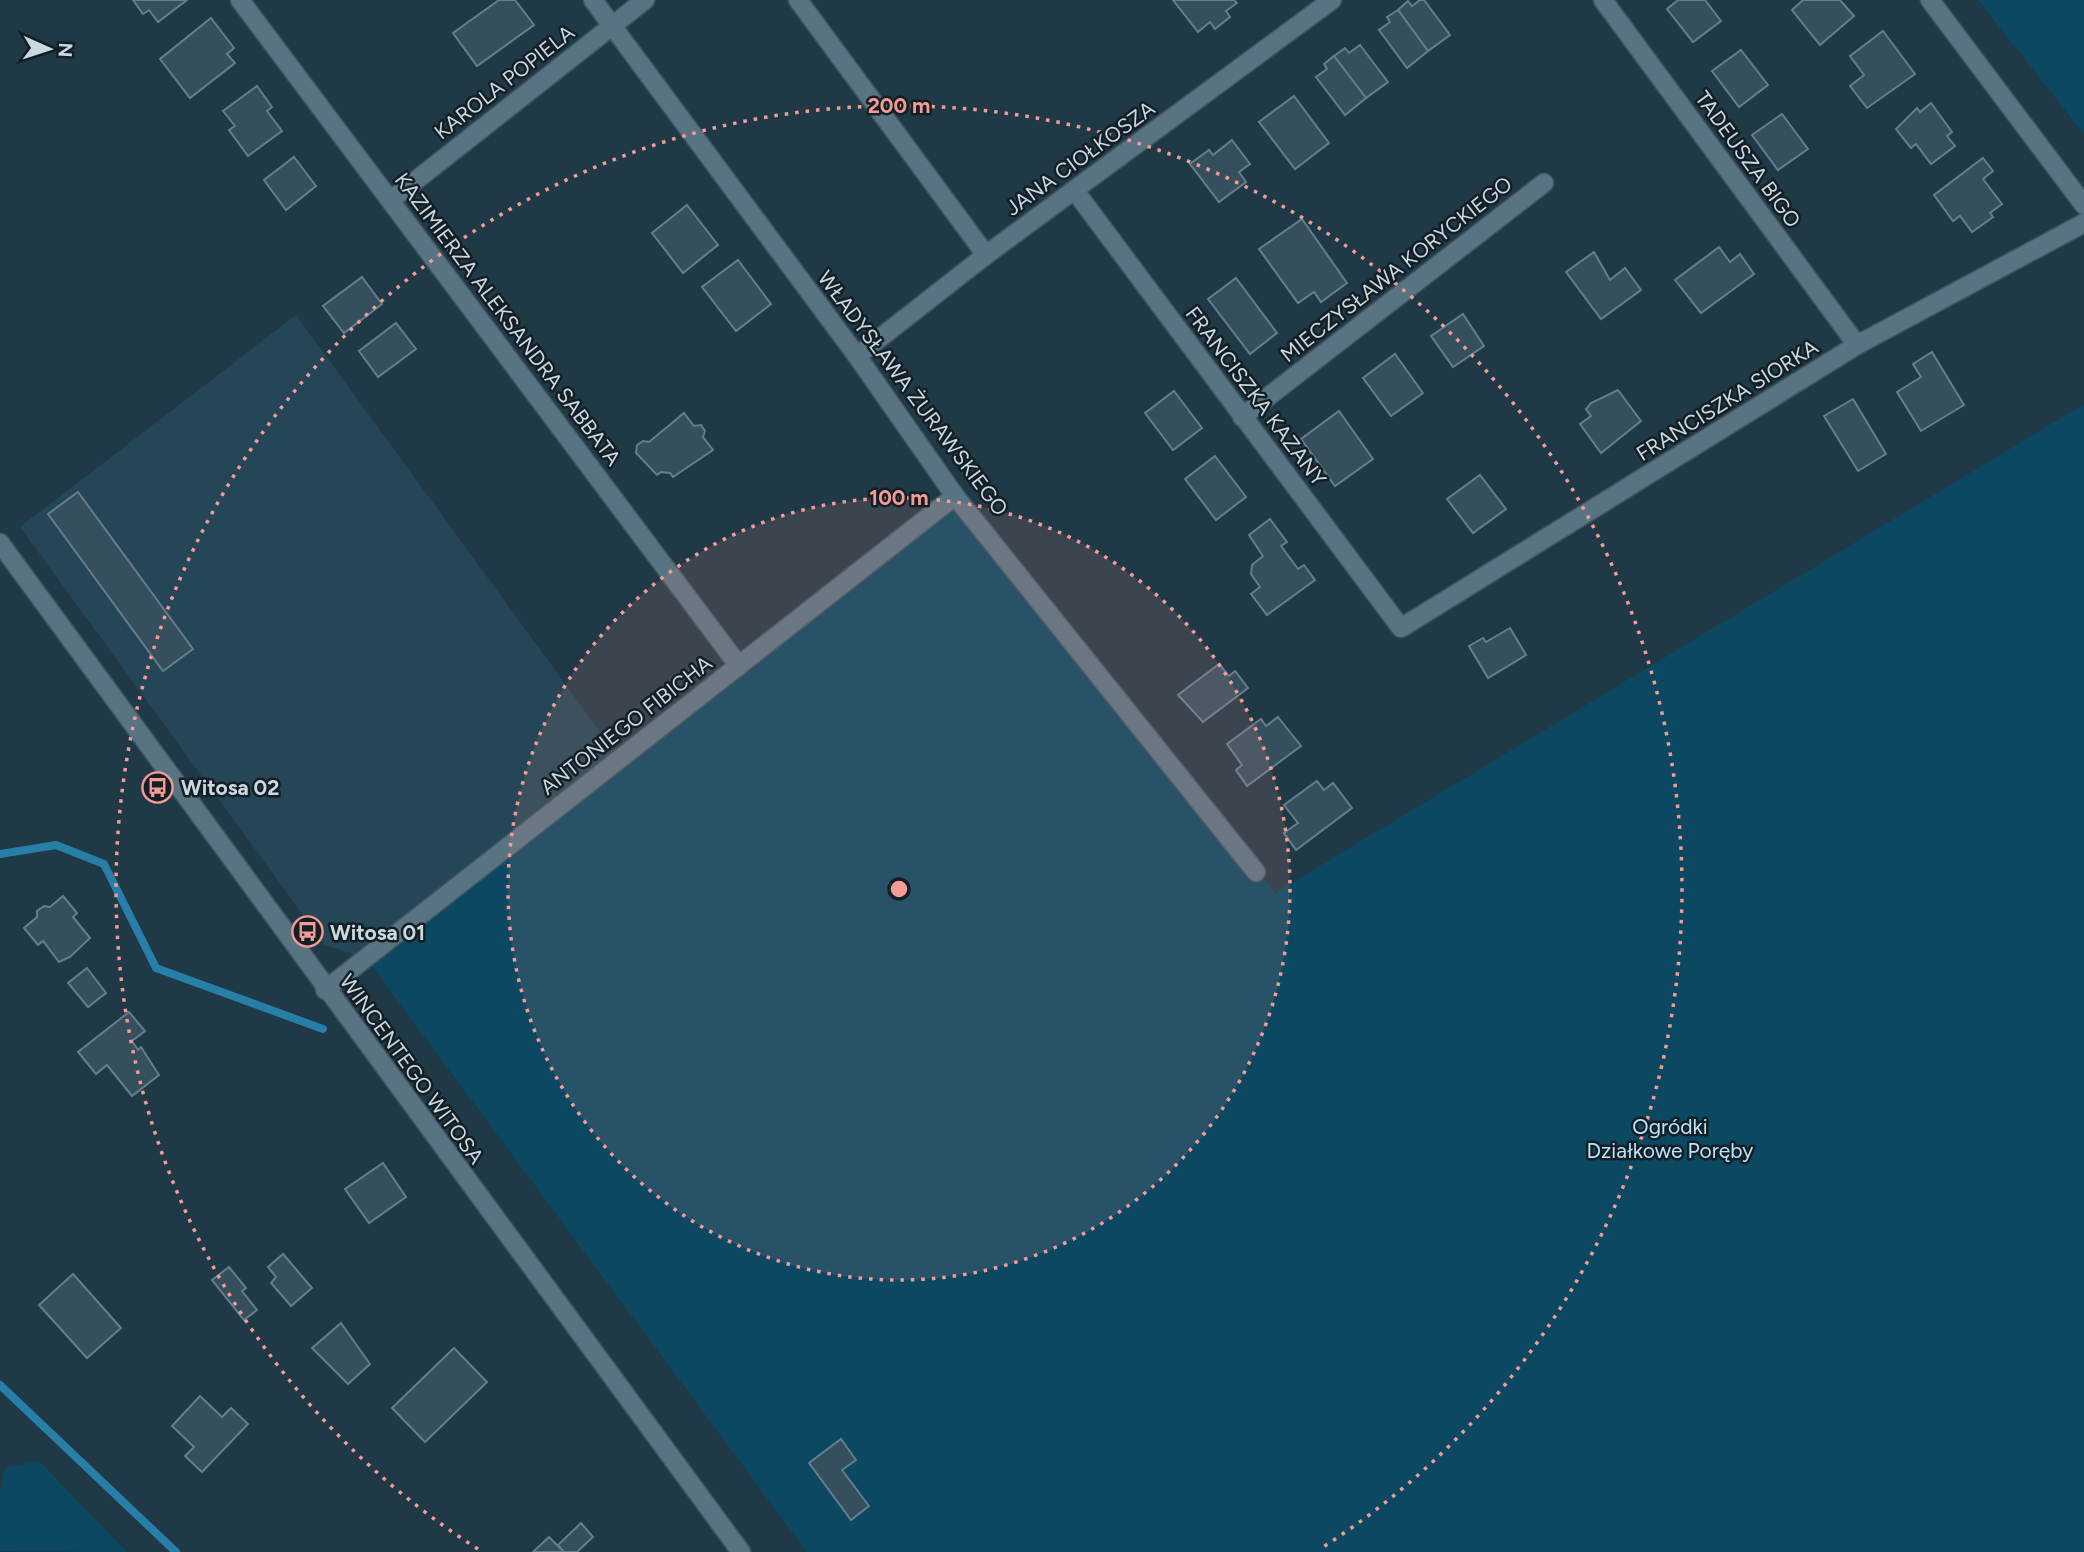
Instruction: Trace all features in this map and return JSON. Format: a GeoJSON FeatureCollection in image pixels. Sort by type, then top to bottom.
{"type":"FeatureCollection","features":[{"type":"Feature","properties":{"kind":"street","name":"KAZIMIERZA ALEKSANDRA SABBATA"},"geometry":{"type":"LineString","coordinates":[[240,0],[739,666]]}},
{"type":"Feature","properties":{"kind":"street","name":"WŁADYSŁAWA ŻURAWSKIEGO"},"geometry":{"type":"LineString","coordinates":[[593,0],[857,356],[955,496],[1256,872]]}},
{"type":"Feature","properties":{"kind":"street","name":"KAROLA POPIELA"},"geometry":{"type":"LineString","coordinates":[[391,200],[645,0]]}},
{"type":"Feature","properties":{"kind":"street"},"geometry":{"type":"LineString","coordinates":[[798,0],[986,254]]}},
{"type":"Feature","properties":{"kind":"street","name":"JANA CIOŁKOSZA"},"geometry":{"type":"LineString","coordinates":[[857,356],[986,254],[1332,0]]}},
{"type":"Feature","properties":{"kind":"street","name":"TADEUSZA BIGO"},"geometry":{"type":"LineString","coordinates":[[1603,0],[1857,345]]}},
{"type":"Feature","properties":{"kind":"street"},"geometry":{"type":"LineString","coordinates":[[1930,0],[2084,205]]}},
{"type":"Feature","properties":{"kind":"street","name":"MIECZYSŁAWA KORYCKIEGO"},"geometry":{"type":"LineString","coordinates":[[1242,417],[1544,183]]}},
{"type":"Feature","properties":{"kind":"street","name":"FRANCISZKA KAZANY"},"geometry":{"type":"LineString","coordinates":[[1075,191],[1401,628]]}},
{"type":"Feature","properties":{"kind":"street","name":"FRANCISZKA SIORKA"},"geometry":{"type":"LineString","coordinates":[[1401,628],[1857,345],[2084,223]]}},
{"type":"Feature","properties":{"kind":"street","name":"ANTONIEGO FIBICHA"},"geometry":{"type":"LineString","coordinates":[[325,990],[955,496]]}},
{"type":"Feature","properties":{"kind":"street","name":"WINCENTEGO WITOSA"},"geometry":{"type":"LineString","coordinates":[[1,549],[741,1552]]}},
{"type":"Feature","properties":{"kind":"shaded area"},"geometry":{"type":"Polygon","coordinates":[[[296,315],[620,759],[366,958],[325,945],[20,527],[296,315]]]}},
{"type":"Feature","properties":{"kind":"green space"},"geometry":{"type":"Polygon","coordinates":[[[1978,0],[2084,0],[2084,134],[1978,0]]]}},
{"type":"Feature","properties":{"kind":"green space","name":"Ogródki Działkowe Poręby"},"geometry":{"type":"Polygon","coordinates":[[[2084,404],[2084,1552],[807,1552],[366,958],[955,496],[1275,893],[2084,404]]]}},
{"type":"Feature","properties":{"kind":"green space"},"geometry":{"type":"Polygon","coordinates":[[[39,1461],[127,1552],[0,1551],[0,1493],[5,1468],[39,1461]]]}},
{"type":"Feature","properties":{"kind":"building"},"geometry":{"type":"Polygon","coordinates":[[[133,0],[187,0],[158,22],[149,10],[143,14],[133,0]]]}},
{"type":"Feature","properties":{"kind":"building"},"geometry":{"type":"Polygon","coordinates":[[[499,0],[515,0],[534,25],[477,66],[453,33],[499,0]]]}},
{"type":"Feature","properties":{"kind":"building"},"geometry":{"type":"Polygon","coordinates":[[[1173,0],[1234,0],[1237,3],[1226,11],[1230,17],[1215,29],[1210,22],[1198,32],[1173,0]]]}},
{"type":"Feature","properties":{"kind":"building"},"geometry":{"type":"Polygon","coordinates":[[[1424,0],[1450,35],[1428,51],[1398,10],[1408,1],[1412,6],[1424,0]]]}},
{"type":"Feature","properties":{"kind":"building"},"geometry":{"type":"Polygon","coordinates":[[[1678,0],[1705,0],[1721,21],[1693,42],[1667,9],[1678,0]]]}},
{"type":"Feature","properties":{"kind":"building"},"geometry":{"type":"Polygon","coordinates":[[[1803,0],[1840,0],[1854,16],[1820,45],[1792,10],[1803,0]]]}},
{"type":"Feature","properties":{"kind":"building"},"geometry":{"type":"Polygon","coordinates":[[[1398,10],[1428,51],[1407,68],[1379,30],[1390,22],[1387,17],[1398,10]]]}},
{"type":"Feature","properties":{"kind":"building"},"geometry":{"type":"Polygon","coordinates":[[[211,18],[234,48],[227,54],[235,63],[190,98],[160,59],[211,18]]]}},
{"type":"Feature","properties":{"kind":"building"},"geometry":{"type":"Polygon","coordinates":[[[1883,31],[1915,74],[1867,108],[1850,86],[1864,75],[1850,56],[1883,31]]]}},
{"type":"Feature","properties":{"kind":"building"},"geometry":{"type":"Polygon","coordinates":[[[1360,45],[1388,82],[1366,98],[1334,56],[1345,48],[1349,53],[1360,45]]]}},
{"type":"Feature","properties":{"kind":"building"},"geometry":{"type":"Polygon","coordinates":[[[1741,50],[1768,85],[1739,107],[1712,71],[1741,50]]]}},
{"type":"Feature","properties":{"kind":"building"},"geometry":{"type":"Polygon","coordinates":[[[1334,56],[1366,98],[1345,115],[1316,77],[1327,69],[1324,64],[1334,56]]]}},
{"type":"Feature","properties":{"kind":"building"},"geometry":{"type":"Polygon","coordinates":[[[257,86],[272,107],[267,111],[282,131],[248,156],[229,130],[235,126],[223,111],[257,86]]]}},
{"type":"Feature","properties":{"kind":"building"},"geometry":{"type":"Polygon","coordinates":[[[1294,96],[1329,143],[1295,169],[1259,122],[1294,96]]]}},
{"type":"Feature","properties":{"kind":"building"},"geometry":{"type":"Polygon","coordinates":[[[1931,103],[1952,132],[1947,136],[1955,146],[1931,164],[1916,144],[1911,148],[1896,129],[1917,108],[1920,112],[1931,103]]]}},
{"type":"Feature","properties":{"kind":"building"},"geometry":{"type":"Polygon","coordinates":[[[1782,114],[1808,149],[1778,170],[1752,135],[1782,114]]]}},
{"type":"Feature","properties":{"kind":"building"},"geometry":{"type":"Polygon","coordinates":[[[1232,140],[1250,164],[1239,172],[1246,182],[1219,202],[1190,164],[1209,150],[1213,155],[1232,140]]]}},
{"type":"Feature","properties":{"kind":"building"},"geometry":{"type":"Polygon","coordinates":[[[294,157],[316,186],[286,210],[264,180],[294,157]]]}},
{"type":"Feature","properties":{"kind":"building"},"geometry":{"type":"Polygon","coordinates":[[[1983,158],[1993,171],[1983,179],[2002,204],[1990,213],[1993,217],[1972,232],[1960,216],[1953,221],[1934,195],[1983,158]]]}},
{"type":"Feature","properties":{"kind":"building"},"geometry":{"type":"Polygon","coordinates":[[[687,205],[718,245],[683,273],[652,233],[687,205]]]}},
{"type":"Feature","properties":{"kind":"building"},"geometry":{"type":"Polygon","coordinates":[[[1302,219],[1347,283],[1321,302],[1314,292],[1298,303],[1259,249],[1302,219]]]}},
{"type":"Feature","properties":{"kind":"building"},"geometry":{"type":"Polygon","coordinates":[[[1719,247],[1730,262],[1740,254],[1754,274],[1701,313],[1675,280],[1719,247]]]}},
{"type":"Feature","properties":{"kind":"building"},"geometry":{"type":"Polygon","coordinates":[[[1594,252],[1610,280],[1625,268],[1641,290],[1601,319],[1566,272],[1594,252]]]}},
{"type":"Feature","properties":{"kind":"building"},"geometry":{"type":"Polygon","coordinates":[[[738,260],[771,304],[736,331],[702,287],[738,260]]]}},
{"type":"Feature","properties":{"kind":"building"},"geometry":{"type":"Polygon","coordinates":[[[362,277],[382,304],[344,333],[323,306],[362,277]]]}},
{"type":"Feature","properties":{"kind":"building"},"geometry":{"type":"Polygon","coordinates":[[[1236,278],[1277,333],[1250,354],[1208,299],[1236,278]]]}},
{"type":"Feature","properties":{"kind":"building"},"geometry":{"type":"Polygon","coordinates":[[[1463,314],[1484,346],[1453,367],[1431,336],[1463,314]]]}},
{"type":"Feature","properties":{"kind":"building"},"geometry":{"type":"Polygon","coordinates":[[[396,323],[416,349],[378,377],[359,351],[396,323]]]}},
{"type":"Feature","properties":{"kind":"building"},"geometry":{"type":"Polygon","coordinates":[[[1932,352],[1964,405],[1921,431],[1897,392],[1921,377],[1913,364],[1932,352]]]}},
{"type":"Feature","properties":{"kind":"building"},"geometry":{"type":"Polygon","coordinates":[[[1395,354],[1423,393],[1391,416],[1363,378],[1395,354]]]}},
{"type":"Feature","properties":{"kind":"building"},"geometry":{"type":"Polygon","coordinates":[[[1618,390],[1641,421],[1601,453],[1580,424],[1591,416],[1586,409],[1591,403],[1618,390]]]}},
{"type":"Feature","properties":{"kind":"building"},"geometry":{"type":"Polygon","coordinates":[[[1174,391],[1202,428],[1173,450],[1145,413],[1174,391]]]}},
{"type":"Feature","properties":{"kind":"building"},"geometry":{"type":"Polygon","coordinates":[[[1853,399],[1886,454],[1858,471],[1824,416],[1853,399]]]}},
{"type":"Feature","properties":{"kind":"building"},"geometry":{"type":"Polygon","coordinates":[[[1339,411],[1373,459],[1335,486],[1301,439],[1339,411]]]}},
{"type":"Feature","properties":{"kind":"building"},"geometry":{"type":"Polygon","coordinates":[[[684,413],[694,426],[701,425],[705,431],[703,437],[713,450],[673,477],[670,473],[661,472],[657,475],[636,453],[637,445],[643,441],[649,442],[684,413]]]}},
{"type":"Feature","properties":{"kind":"building"},"geometry":{"type":"Polygon","coordinates":[[[1215,456],[1246,497],[1216,520],[1185,479],[1215,456]]]}},
{"type":"Feature","properties":{"kind":"building"},"geometry":{"type":"Polygon","coordinates":[[[1480,475],[1506,509],[1473,533],[1447,499],[1480,475]]]}},
{"type":"Feature","properties":{"kind":"building"},"geometry":{"type":"Polygon","coordinates":[[[78,492],[193,649],[163,671],[48,514],[78,492]]]}},
{"type":"Feature","properties":{"kind":"building"},"geometry":{"type":"Polygon","coordinates":[[[1270,519],[1287,542],[1281,546],[1298,569],[1304,565],[1315,580],[1267,615],[1251,594],[1260,587],[1251,574],[1252,565],[1263,556],[1249,535],[1270,519]]]}},
{"type":"Feature","properties":{"kind":"building"},"geometry":{"type":"Polygon","coordinates":[[[1510,628],[1526,655],[1488,678],[1469,646],[1483,638],[1486,642],[1510,628]]]}},
{"type":"Feature","properties":{"kind":"building"},"geometry":{"type":"Polygon","coordinates":[[[1219,664],[1229,676],[1235,671],[1248,688],[1203,722],[1178,695],[1219,664]]]}},
{"type":"Feature","properties":{"kind":"building"},"geometry":{"type":"Polygon","coordinates":[[[1278,717],[1301,746],[1247,786],[1236,770],[1242,765],[1227,744],[1261,719],[1266,726],[1278,717]]]}},
{"type":"Feature","properties":{"kind":"building"},"geometry":{"type":"Polygon","coordinates":[[[1317,781],[1324,790],[1333,783],[1352,808],[1296,850],[1284,833],[1298,823],[1284,805],[1317,781]]]}},
{"type":"Feature","properties":{"kind":"building"},"geometry":{"type":"Polygon","coordinates":[[[63,896],[77,913],[73,917],[90,938],[70,957],[59,962],[43,941],[38,945],[24,928],[37,917],[37,911],[44,906],[50,907],[63,896]]]}},
{"type":"Feature","properties":{"kind":"building"},"geometry":{"type":"Polygon","coordinates":[[[87,968],[106,993],[88,1007],[68,983],[87,968]]]}},
{"type":"Feature","properties":{"kind":"building"},"geometry":{"type":"Polygon","coordinates":[[[129,1012],[145,1031],[132,1041],[138,1050],[141,1047],[159,1075],[132,1096],[107,1065],[96,1074],[78,1052],[129,1012]]]}},
{"type":"Feature","properties":{"kind":"building"},"geometry":{"type":"Polygon","coordinates":[[[383,1163],[406,1197],[369,1223],[345,1189],[383,1163]]]}},
{"type":"Feature","properties":{"kind":"building"},"geometry":{"type":"Polygon","coordinates":[[[283,1254],[312,1288],[291,1306],[271,1283],[276,1277],[268,1267],[283,1254]]]}},
{"type":"Feature","properties":{"kind":"building"},"geometry":{"type":"Polygon","coordinates":[[[229,1267],[246,1288],[242,1291],[257,1310],[244,1320],[212,1280],[229,1267]]]}},
{"type":"Feature","properties":{"kind":"building"},"geometry":{"type":"Polygon","coordinates":[[[73,1274],[121,1328],[87,1358],[39,1305],[73,1274]]]}},
{"type":"Feature","properties":{"kind":"building"},"geometry":{"type":"Polygon","coordinates":[[[341,1323],[370,1364],[348,1384],[312,1348],[341,1323]]]}},
{"type":"Feature","properties":{"kind":"building"},"geometry":{"type":"Polygon","coordinates":[[[454,1348],[487,1382],[425,1442],[392,1408],[454,1348]]]}},
{"type":"Feature","properties":{"kind":"building"},"geometry":{"type":"Polygon","coordinates":[[[200,1396],[222,1417],[231,1408],[248,1424],[202,1472],[185,1456],[194,1447],[172,1426],[200,1396]]]}},
{"type":"Feature","properties":{"kind":"building"},"geometry":{"type":"Polygon","coordinates":[[[841,1439],[856,1460],[842,1470],[869,1506],[851,1520],[809,1463],[841,1439]]]}},
{"type":"Feature","properties":{"kind":"building"},"geometry":{"type":"Polygon","coordinates":[[[581,1523],[593,1537],[577,1552],[564,1552],[558,1545],[581,1523]]]}},
{"type":"Feature","properties":{"kind":"building"},"geometry":{"type":"Polygon","coordinates":[[[549,1537],[564,1552],[533,1552],[549,1537]]]}},
{"type":"Feature","properties":{"kind":"waterway"},"geometry":{"type":"LineString","coordinates":[[0,854],[56,845],[104,864],[156,968],[323,1029]]}},
{"type":"Feature","properties":{"kind":"waterway"},"geometry":{"type":"LineString","coordinates":[[0,1385],[176,1552]]}},
{"type":"Feature","properties":{"kind":"place","name":"Witosa 02"},"geometry":{"type":"Point","coordinates":[158,787]}},
{"type":"Feature","properties":{"kind":"place","name":"Witosa 01"},"geometry":{"type":"Point","coordinates":[307,932]}}]}
